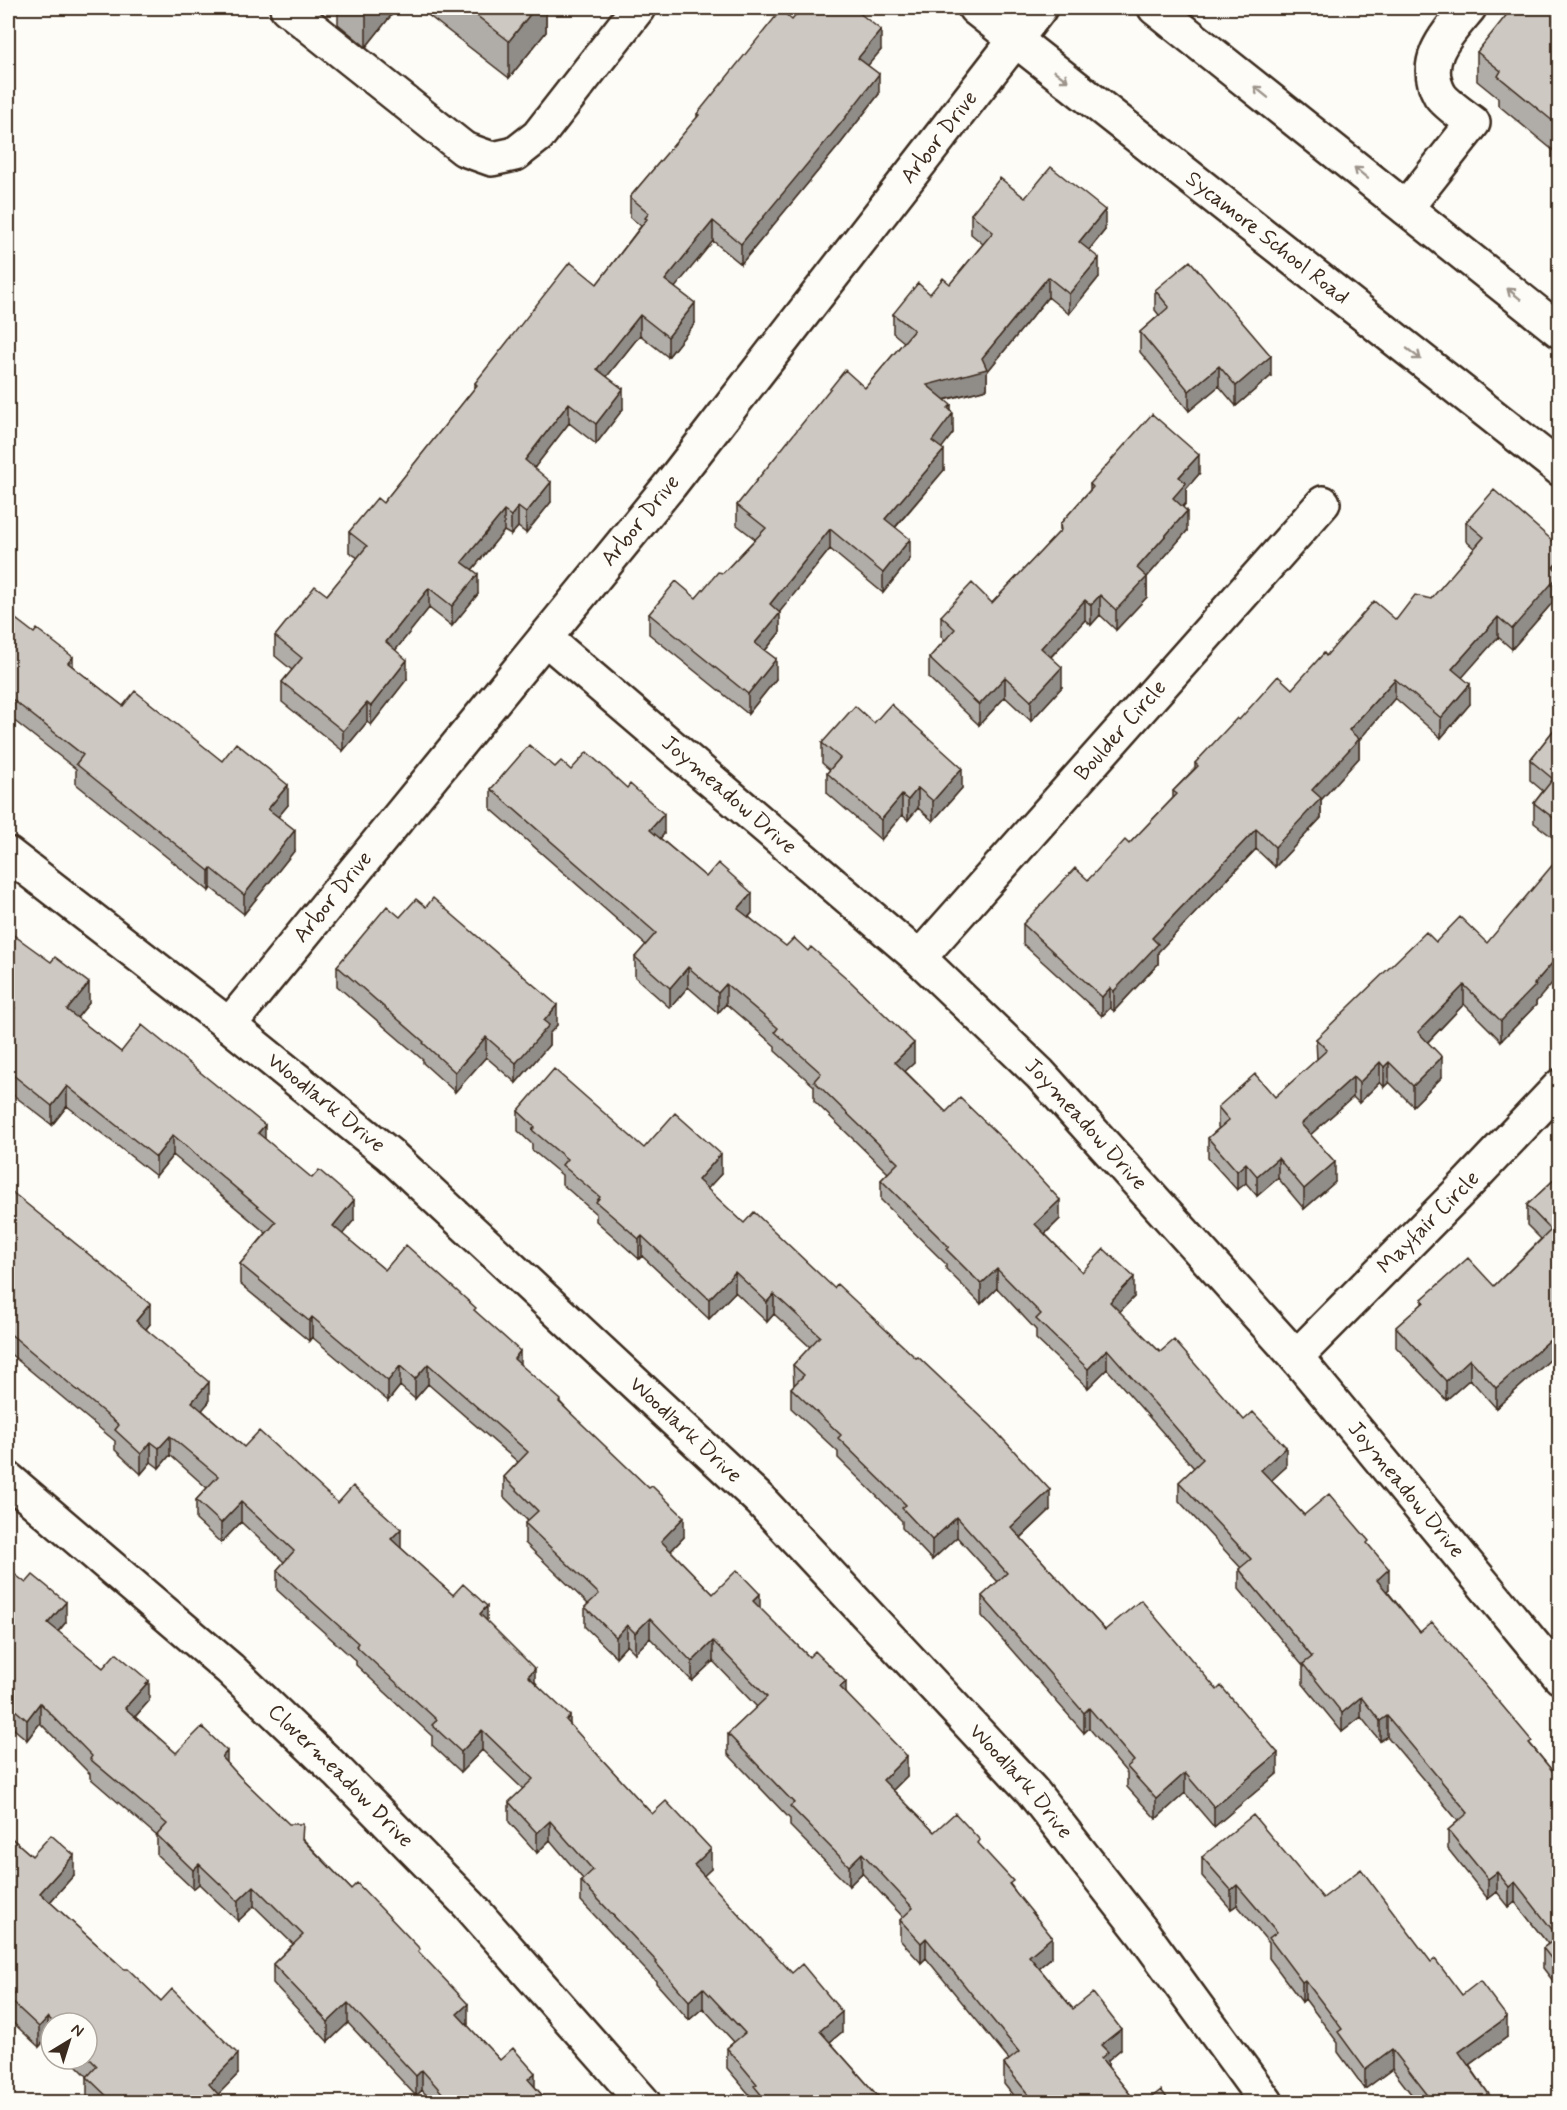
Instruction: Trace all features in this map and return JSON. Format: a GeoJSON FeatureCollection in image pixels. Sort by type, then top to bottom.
{"type":"FeatureCollection","features":[{"type":"Feature","properties":{"kind":"street"},"geometry":{"type":"LineString","coordinates":[[287,8],[464,149],[492,159],[514,154],[538,136],[638,8]]}},
{"type":"Feature","properties":{"kind":"street","name":"Sycamore School Road"},"geometry":{"type":"LineString","coordinates":[[975,8],[1560,469]]}},
{"type":"Feature","properties":{"kind":"street","name":"Arbor Drive"},"geometry":{"type":"LineString","coordinates":[[230,1025],[670,485],[1040,8]]}},
{"type":"Feature","properties":{"kind":"street"},"geometry":{"type":"LineString","coordinates":[[1155,8],[1560,331]]}},
{"type":"Feature","properties":{"kind":"street"},"geometry":{"type":"LineString","coordinates":[[1406,208],[1473,123],[1441,96],[1432,70],[1442,41],[1469,8]]}},
{"type":"Feature","properties":{"kind":"street","name":"Boulder Circle"},"geometry":{"type":"LineString","coordinates":[[919,958],[1323,503]]}},
{"type":"Feature","properties":{"kind":"street","name":"Joymeadow Drive"},"geometry":{"type":"LineString","coordinates":[[545,638],[919,958],[1040,1074],[1296,1357],[1560,1677]]}},
{"type":"Feature","properties":{"kind":"street","name":"Woodlark Drive"},"geometry":{"type":"LineString","coordinates":[[8,854],[230,1025],[390,1155],[760,1500],[1032,1791],[1143,1933],[1266,2103]]}},
{"type":"Feature","properties":{"kind":"street","name":"Mayfair Circle"},"geometry":{"type":"LineString","coordinates":[[1296,1357],[1560,1086]]}},
{"type":"Feature","properties":{"kind":"street","name":"Clovermeadow Drive"},"geometry":{"type":"LineString","coordinates":[[8,1479],[230,1669],[338,1772],[469,1905],[643,2103]]}},
{"type":"Feature","properties":{"kind":"building"},"geometry":{"type":"Polygon","coordinates":[[[467,8],[535,8],[509,41],[467,8]]]}},
{"type":"Feature","properties":{"kind":"building"},"geometry":{"type":"Polygon","coordinates":[[[802,8],[853,8],[881,30],[858,58],[879,74],[741,244],[713,221],[665,280],[695,303],[668,337],[640,315],[597,369],[623,389],[596,424],[569,403],[525,460],[551,482],[526,513],[518,507],[511,516],[504,511],[462,562],[478,574],[452,606],[429,588],[386,642],[407,660],[371,706],[367,703],[343,731],[282,682],[302,658],[275,636],[315,586],[327,595],[367,546],[349,532],[377,498],[383,503],[477,385],[475,383],[570,262],[597,284],[647,219],[645,218],[649,213],[630,197],[699,115],[697,114],[781,10],[792,20],[802,8]]]}},
{"type":"Feature","properties":{"kind":"building"},"geometry":{"type":"Polygon","coordinates":[[[1512,8],[1560,8],[1560,127],[1498,76],[1501,71],[1477,52],[1512,8]]]}},
{"type":"Feature","properties":{"kind":"building"},"geometry":{"type":"Polygon","coordinates":[[[1051,167],[1105,210],[1079,242],[1099,258],[1069,294],[1048,277],[982,358],[987,369],[927,385],[951,405],[948,408],[953,413],[932,441],[944,450],[885,519],[910,539],[883,573],[830,529],[770,604],[780,613],[755,643],[776,659],[748,694],[649,614],[676,581],[696,598],[718,572],[723,573],[766,528],[737,505],[845,370],[865,388],[914,330],[893,314],[918,283],[930,294],[943,278],[950,284],[993,232],[971,214],[1000,178],[1025,198],[1051,167]]]}},
{"type":"Feature","properties":{"kind":"building"},"geometry":{"type":"Polygon","coordinates":[[[1190,261],[1271,356],[1236,386],[1219,366],[1189,391],[1140,332],[1169,307],[1155,290],[1190,261]]]}},
{"type":"Feature","properties":{"kind":"building"},"geometry":{"type":"Polygon","coordinates":[[[1152,414],[1199,455],[1179,477],[1186,483],[1173,498],[1187,511],[1137,568],[1147,577],[1116,610],[1100,595],[1091,605],[1085,600],[1041,648],[1062,667],[1031,701],[1005,677],[979,705],[929,658],[955,629],[941,616],[972,583],[992,603],[1061,530],[1060,524],[1093,487],[1090,484],[1152,414]]]}},
{"type":"Feature","properties":{"kind":"building"},"geometry":{"type":"Polygon","coordinates":[[[1494,490],[1560,547],[1560,560],[1553,567],[1560,574],[1512,629],[1498,617],[1452,669],[1470,684],[1441,718],[1395,679],[1349,730],[1359,739],[1312,790],[1321,798],[1275,847],[1256,829],[1152,938],[1158,944],[1114,991],[1110,988],[1102,997],[1023,924],[1075,868],[1088,880],[1125,840],[1129,844],[1177,794],[1173,791],[1198,766],[1195,763],[1237,718],[1239,720],[1278,676],[1292,689],[1324,653],[1326,656],[1374,601],[1396,620],[1415,595],[1431,599],[1484,537],[1466,522],[1494,490]]]}},
{"type":"Feature","properties":{"kind":"building"},"geometry":{"type":"Polygon","coordinates":[[[8,613],[34,633],[37,629],[73,657],[68,663],[123,706],[135,691],[222,761],[236,743],[288,785],[268,809],[295,830],[244,895],[211,868],[209,871],[76,764],[83,755],[8,696],[8,613]]]}},
{"type":"Feature","properties":{"kind":"building"},"geometry":{"type":"Polygon","coordinates":[[[891,704],[962,768],[933,801],[918,788],[908,800],[902,795],[881,820],[827,773],[840,758],[822,743],[855,706],[874,723],[891,704]]]}},
{"type":"Feature","properties":{"kind":"building"},"geometry":{"type":"Polygon","coordinates":[[[1560,722],[1560,823],[1534,803],[1553,779],[1530,760],[1560,722]]]}},
{"type":"Feature","properties":{"kind":"building"},"geometry":{"type":"Polygon","coordinates":[[[529,745],[555,767],[561,761],[571,770],[587,752],[627,788],[630,784],[664,814],[650,830],[706,877],[718,863],[752,893],[738,909],[786,946],[794,938],[808,951],[811,947],[850,981],[914,1043],[895,1062],[946,1112],[960,1098],[1014,1150],[1060,1200],[1035,1224],[1082,1272],[1104,1249],[1134,1277],[1110,1302],[1160,1352],[1174,1340],[1244,1420],[1253,1412],[1286,1447],[1261,1470],[1304,1515],[1329,1494],[1369,1541],[1367,1543],[1389,1569],[1377,1580],[1420,1632],[1432,1622],[1532,1741],[1529,1743],[1560,1780],[1560,1970],[1543,1948],[1558,1937],[1515,1882],[1509,1887],[1497,1872],[1488,1879],[1448,1830],[1468,1813],[1387,1716],[1380,1721],[1361,1697],[1342,1713],[1303,1664],[1312,1657],[1239,1569],[1251,1559],[1179,1482],[1203,1459],[1107,1349],[1088,1369],[1036,1319],[1041,1314],[997,1269],[981,1284],[946,1249],[949,1247],[881,1180],[898,1163],[814,1081],[821,1073],[775,1032],[778,1028],[726,984],[718,993],[688,967],[670,988],[635,957],[656,933],[491,789],[529,745]]]}},
{"type":"Feature","properties":{"kind":"building"},"geometry":{"type":"Polygon","coordinates":[[[1560,856],[1560,954],[1534,984],[1536,985],[1501,1021],[1464,985],[1418,1032],[1442,1057],[1413,1086],[1389,1062],[1384,1067],[1380,1062],[1359,1083],[1353,1077],[1301,1124],[1335,1162],[1304,1189],[1278,1158],[1257,1176],[1246,1163],[1237,1171],[1208,1138],[1229,1120],[1218,1107],[1255,1074],[1275,1097],[1327,1050],[1316,1039],[1426,932],[1436,942],[1460,917],[1487,943],[1560,856]]]}},
{"type":"Feature","properties":{"kind":"building"},"geometry":{"type":"Polygon","coordinates":[[[433,898],[557,1005],[544,1021],[549,1025],[516,1063],[486,1037],[455,1072],[337,966],[387,906],[400,917],[416,899],[426,907],[433,898]]]}},
{"type":"Feature","properties":{"kind":"building"},"geometry":{"type":"Polygon","coordinates":[[[8,931],[51,962],[55,957],[89,983],[67,1010],[121,1052],[142,1025],[265,1125],[258,1133],[312,1178],[319,1170],[354,1200],[333,1226],[385,1270],[406,1245],[520,1351],[514,1359],[561,1400],[559,1402],[649,1488],[652,1486],[684,1517],[661,1541],[713,1594],[737,1570],[760,1594],[753,1601],[809,1657],[815,1651],[846,1682],[840,1687],[907,1756],[883,1780],[934,1832],[955,1813],[980,1840],[978,1843],[1013,1881],[1009,1884],[1052,1937],[1029,1956],[1073,2009],[1093,1993],[1121,2029],[1101,2045],[1108,2052],[1101,2058],[1137,2103],[1035,2103],[1004,2064],[1019,2052],[926,1938],[921,1943],[900,1920],[913,1908],[862,1853],[849,1866],[790,1806],[794,1803],[728,1734],[767,1697],[713,1641],[692,1662],[650,1618],[635,1633],[627,1625],[616,1637],[585,1607],[599,1594],[525,1523],[538,1511],[504,1477],[528,1452],[428,1364],[415,1379],[400,1366],[388,1381],[312,1317],[309,1321],[240,1264],[276,1222],[173,1135],[156,1157],[67,1086],[52,1106],[8,1071],[8,1017],[15,1008],[8,1003],[8,931]]]}},
{"type":"Feature","properties":{"kind":"building"},"geometry":{"type":"Polygon","coordinates":[[[554,1069],[644,1148],[675,1113],[721,1154],[698,1180],[744,1223],[754,1212],[834,1288],[837,1284],[991,1426],[1050,1490],[1011,1527],[1105,1630],[1141,1600],[1217,1690],[1221,1686],[1278,1753],[1214,1807],[1185,1773],[1156,1799],[1127,1767],[1134,1761],[1089,1708],[1084,1713],[982,1596],[1007,1573],[957,1517],[932,1540],[902,1508],[906,1505],[838,1438],[841,1435],[791,1388],[804,1375],[793,1365],[820,1336],[774,1294],[767,1302],[735,1272],[709,1299],[642,1236],[639,1239],[596,1202],[600,1197],[562,1165],[567,1159],[532,1130],[535,1127],[518,1111],[554,1069]]]}},
{"type":"Feature","properties":{"kind":"building"},"geometry":{"type":"Polygon","coordinates":[[[1560,1174],[1560,1331],[1496,1388],[1470,1359],[1446,1381],[1396,1327],[1424,1302],[1422,1299],[1468,1258],[1494,1286],[1551,1230],[1527,1205],[1560,1174]]]}},
{"type":"Feature","properties":{"kind":"building"},"geometry":{"type":"Polygon","coordinates":[[[12,1192],[150,1304],[136,1321],[209,1382],[192,1402],[244,1447],[259,1431],[338,1503],[353,1486],[401,1529],[391,1539],[453,1595],[463,1584],[487,1606],[480,1614],[535,1669],[528,1676],[570,1716],[566,1720],[652,1814],[666,1801],[711,1849],[694,1865],[792,1973],[802,1964],[842,2012],[820,2031],[884,2103],[768,2103],[754,2086],[757,2084],[727,2048],[745,2033],[703,1988],[689,2001],[657,1962],[581,1881],[593,1870],[550,1821],[537,1833],[509,1802],[533,1779],[482,1730],[461,1752],[432,1725],[437,1720],[356,1646],[358,1643],[277,1570],[294,1551],[241,1502],[221,1523],[196,1500],[218,1476],[170,1436],[159,1448],[151,1442],[141,1454],[115,1430],[119,1425],[8,1332],[8,1198],[12,1192]]]}},
{"type":"Feature","properties":{"kind":"building"},"geometry":{"type":"Polygon","coordinates":[[[8,1569],[26,1583],[33,1575],[66,1602],[48,1623],[103,1668],[116,1653],[149,1681],[125,1708],[176,1753],[202,1727],[227,1751],[222,1757],[240,1777],[289,1824],[303,1824],[302,1839],[351,1889],[357,1883],[420,1949],[418,1951],[468,2004],[457,2014],[500,2060],[513,2048],[535,2073],[528,2079],[549,2103],[451,2103],[422,2070],[416,2076],[348,2003],[328,2022],[273,1964],[303,1935],[254,1886],[238,1901],[199,1864],[193,1870],[157,1835],[167,1824],[90,1759],[92,1756],[40,1703],[27,1720],[8,1704],[8,1569]]]}},
{"type":"Feature","properties":{"kind":"building"},"geometry":{"type":"Polygon","coordinates":[[[1253,1815],[1323,1898],[1361,1869],[1431,1962],[1435,1959],[1462,1995],[1480,1981],[1507,2017],[1459,2052],[1495,2103],[1434,2103],[1392,2049],[1365,2069],[1338,2032],[1342,2029],[1305,1980],[1302,1982],[1269,1938],[1277,1932],[1237,1885],[1231,1890],[1202,1857],[1253,1815]]]}},
{"type":"Feature","properties":{"kind":"building"},"geometry":{"type":"Polygon","coordinates":[[[8,1835],[32,1856],[51,1835],[74,1855],[40,1893],[124,1969],[128,1969],[161,2001],[172,1989],[238,2054],[209,2084],[226,2103],[114,2103],[87,2077],[92,2071],[99,2071],[99,2011],[39,2011],[39,2027],[9,1999],[14,1994],[8,1989],[8,1835]]]}},
{"type":"Feature","properties":{"kind":"building"},"geometry":{"type":"Polygon","coordinates":[[[1161,2090],[1171,2103],[1144,2103],[1161,2090]]]}}]}
